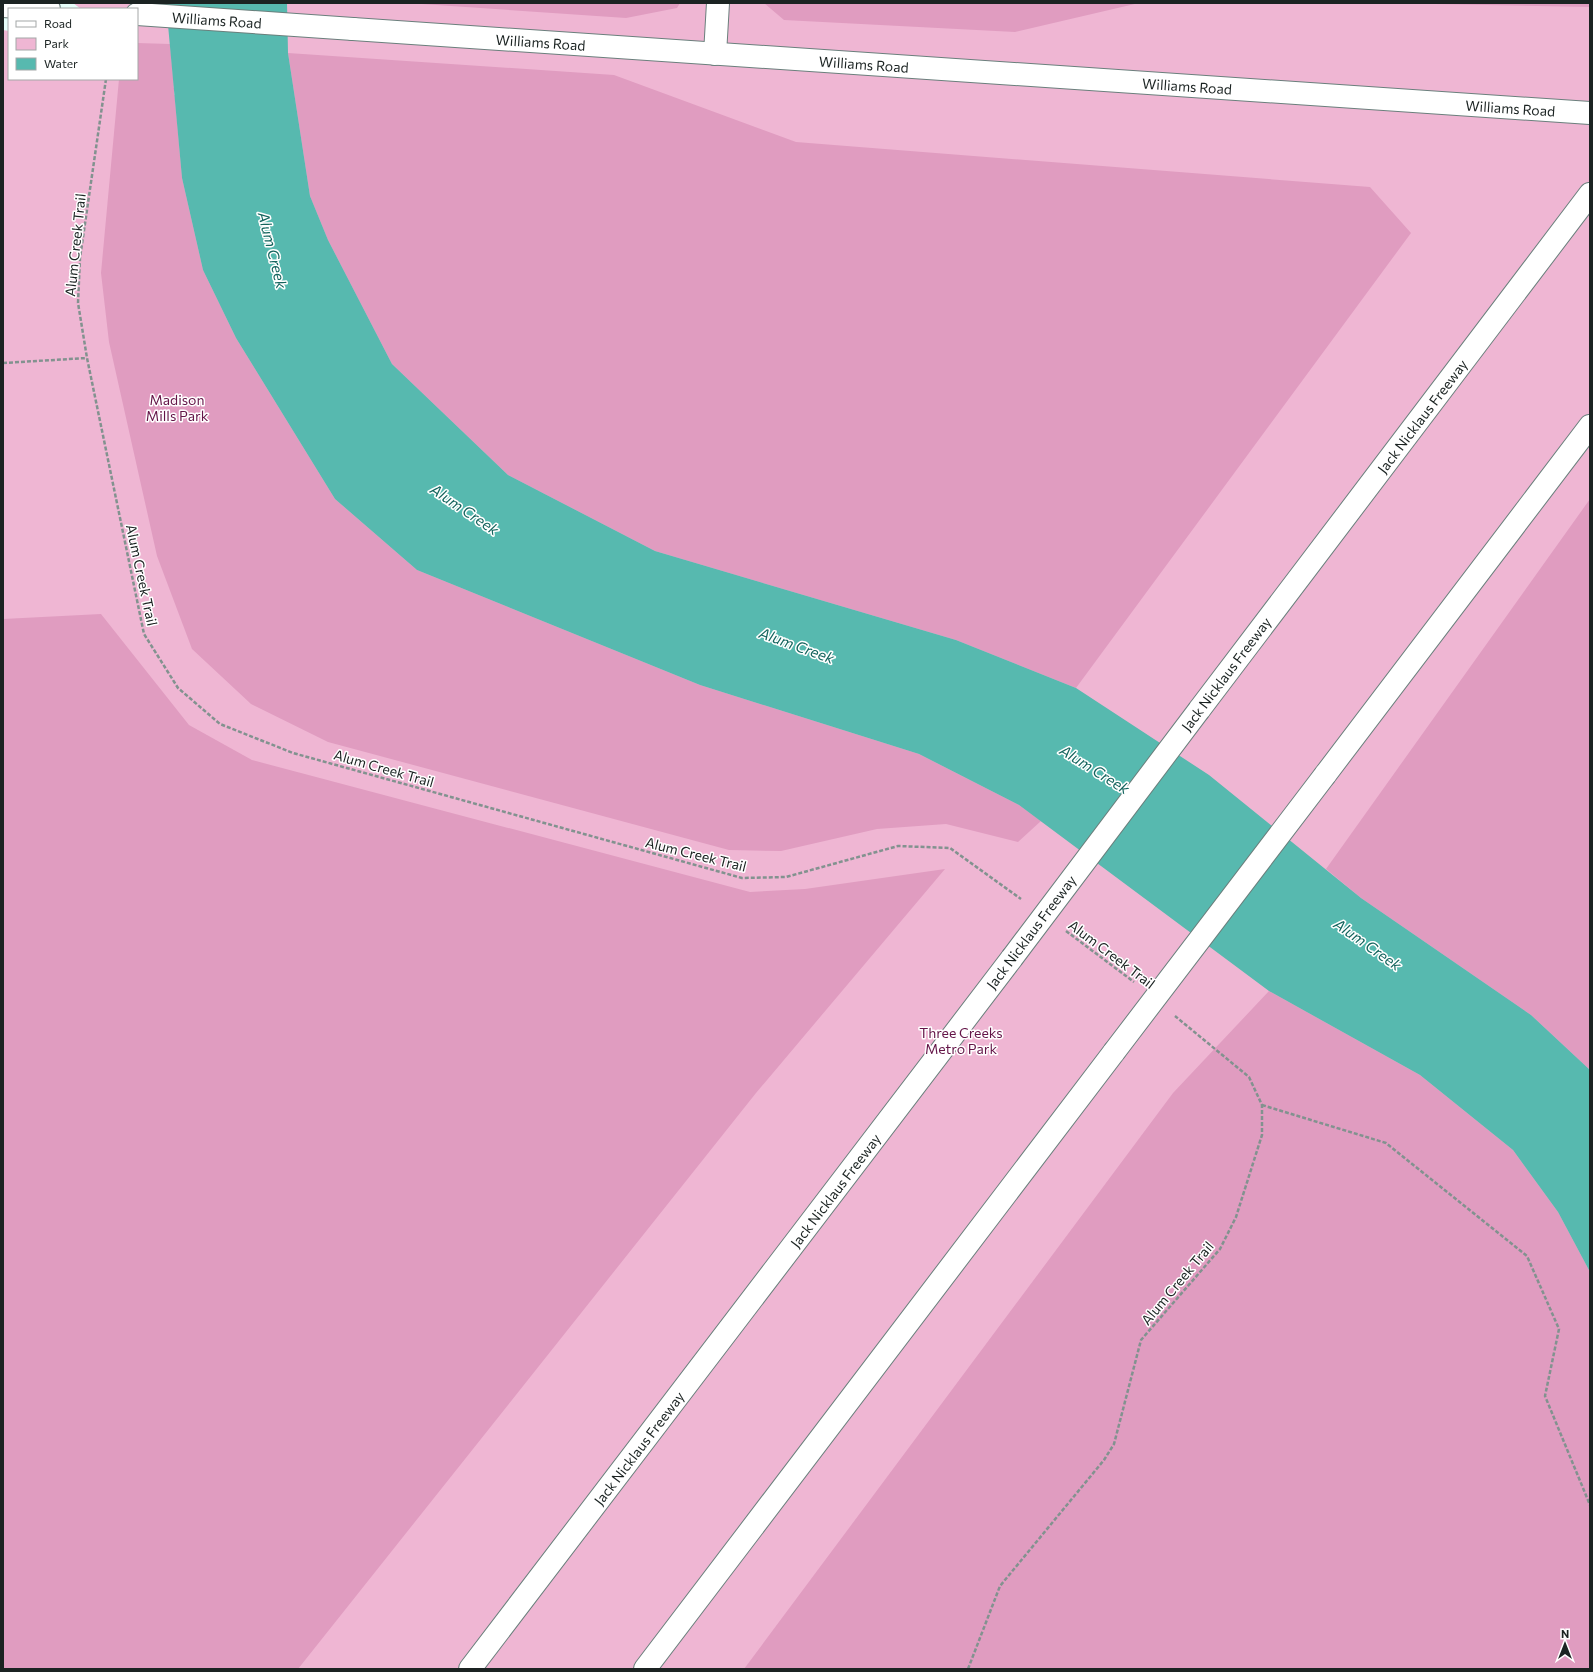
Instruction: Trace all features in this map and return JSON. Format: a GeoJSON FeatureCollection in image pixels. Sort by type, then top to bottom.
{"type":"FeatureCollection","features":[{"type":"Feature","properties":{"kind":"main road"},"geometry":{"type":"LineString","coordinates":[[715,54],[718,3]]}},
{"type":"Feature","properties":{"kind":"main road"},"geometry":{"type":"LineString","coordinates":[[3,6],[34,8]]}},
{"type":"Feature","properties":{"kind":"main road","name":"Williams Road"},"geometry":{"type":"LineString","coordinates":[[138,14],[1590,113]]}},
{"type":"Feature","properties":{"kind":"main road","name":"Jack Nicklaus Freeway"},"geometry":{"type":"LineString","coordinates":[[470,1669],[1012,958],[1590,194]]}},
{"type":"Feature","properties":{"kind":"main road"},"geometry":{"type":"LineString","coordinates":[[645,1669],[1590,426]]}},
{"type":"Feature","properties":{"kind":"path","name":"Alum Creek Trail"},"geometry":{"type":"LineString","coordinates":[[106,80],[80,258],[78,303],[87,358],[144,634],[178,688],[220,724],[293,753],[742,878],[786,877],[898,846],[950,848],[1026,903]]}},
{"type":"Feature","properties":{"kind":"path"},"geometry":{"type":"LineString","coordinates":[[3,363],[87,358]]}},
{"type":"Feature","properties":{"kind":"path","name":"Alum Creek Trail"},"geometry":{"type":"LineString","coordinates":[[1064,930],[1140,987]]}},
{"type":"Feature","properties":{"kind":"path","name":"Alum Creek Trail"},"geometry":{"type":"LineString","coordinates":[[968,1669],[1000,1586],[1104,1460],[1114,1444],[1142,1340],[1220,1249],[1236,1218],[1262,1135],[1262,1106],[1249,1077],[1170,1012]]}},
{"type":"Feature","properties":{"kind":"path"},"geometry":{"type":"LineString","coordinates":[[1262,1106],[1386,1143],[1527,1256],[1559,1329],[1545,1396],[1590,1506]]}},
{"type":"Feature","properties":{"kind":"green space","name":"Three Creeks Metro Park"},"geometry":{"type":"Polygon","coordinates":[[[73,3],[1590,3],[1590,1669],[3,1669],[3,30],[8,31],[8,80],[119,80],[119,89],[185,96],[138,57],[138,8],[80,8],[73,3]]]}},
{"type":"Feature","properties":{"kind":"green space"},"geometry":{"type":"Polygon","coordinates":[[[407,3],[680,3],[677,8],[626,18],[407,3]]]}},
{"type":"Feature","properties":{"kind":"green space"},"geometry":{"type":"Polygon","coordinates":[[[764,3],[1139,3],[1015,32],[784,20],[764,3]]]}},
{"type":"Feature","properties":{"kind":"green space"},"geometry":{"type":"Polygon","coordinates":[[[1383,3],[1590,3],[1590,7],[1383,3]]]}},
{"type":"Feature","properties":{"kind":"green space","name":"Madison Mills Park"},"geometry":{"type":"Polygon","coordinates":[[[138,43],[170,44],[182,178],[203,270],[236,338],[335,499],[417,570],[700,685],[919,754],[1019,805],[1041,821],[1018,842],[946,824],[877,829],[781,851],[729,850],[328,742],[251,704],[192,649],[157,556],[109,342],[101,273],[119,80],[138,80],[138,43]]]}},
{"type":"Feature","properties":{"kind":"green space"},"geometry":{"type":"Polygon","coordinates":[[[288,53],[614,75],[796,142],[1370,187],[1411,233],[1076,688],[956,640],[655,551],[508,475],[392,364],[328,240],[310,196],[288,53]]]}},
{"type":"Feature","properties":{"kind":"green space"},"geometry":{"type":"Polygon","coordinates":[[[1590,499],[1590,1070],[1531,1015],[1361,898],[1326,869],[1590,499]]]}},
{"type":"Feature","properties":{"kind":"green space"},"geometry":{"type":"Polygon","coordinates":[[[101,614],[189,725],[252,760],[750,892],[805,889],[945,869],[756,1093],[298,1669],[3,1669],[3,619],[101,614]]]}},
{"type":"Feature","properties":{"kind":"green space"},"geometry":{"type":"Polygon","coordinates":[[[1269,991],[1420,1075],[1513,1150],[1558,1212],[1590,1272],[1590,1669],[744,1669],[1173,1093],[1269,991]]]}},
{"type":"Feature","properties":{"kind":"water","name":"Alum Creek"},"geometry":{"type":"Polygon","coordinates":[[[166,3],[287,3],[288,53],[310,196],[328,240],[392,364],[508,475],[655,551],[956,640],[1076,688],[1209,775],[1361,898],[1531,1015],[1590,1070],[1590,1272],[1558,1212],[1513,1150],[1420,1075],[1269,991],[1019,805],[919,754],[700,685],[417,570],[335,499],[236,338],[203,270],[182,178],[166,3]]]}}]}
